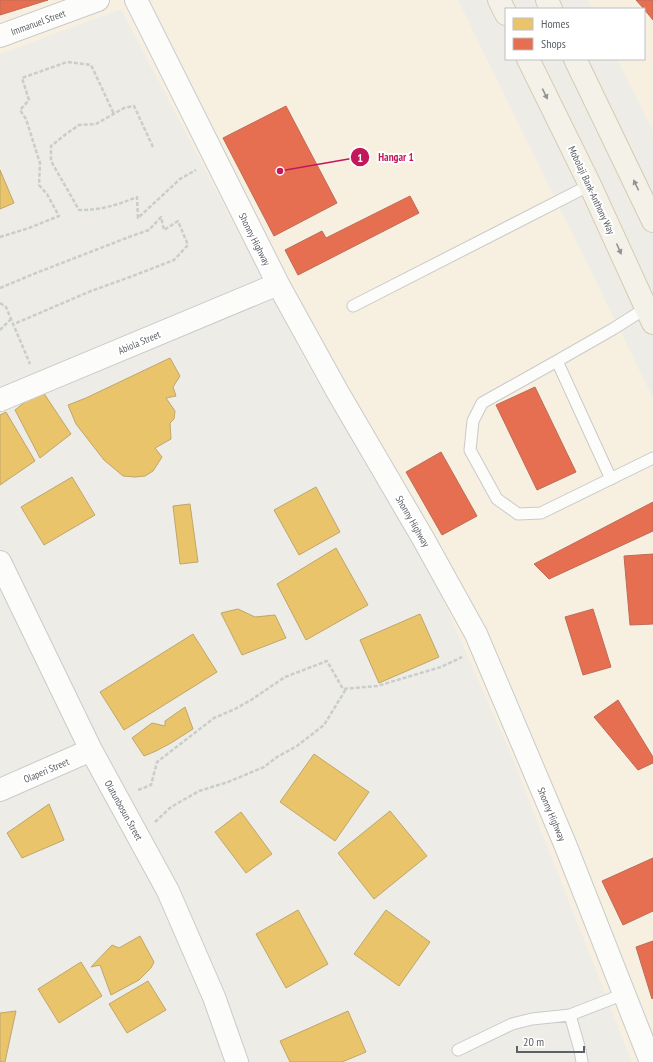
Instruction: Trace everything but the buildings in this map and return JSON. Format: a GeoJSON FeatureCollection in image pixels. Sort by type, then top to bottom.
{"type":"FeatureCollection","features":[{"type":"Feature","properties":{"kind":"main road"},"geometry":{"type":"LineString","coordinates":[[499,0],[505,12]]}},
{"type":"Feature","properties":{"kind":"main road","name":"Mobolaji Bank-Anthony Way"},"geometry":{"type":"LineString","coordinates":[[528,60],[590,185],[649,315]]}},
{"type":"Feature","properties":{"kind":"main road"},"geometry":{"type":"LineString","coordinates":[[575,60],[653,221]]}},
{"type":"Feature","properties":{"kind":"street","name":"Immanuel Street"},"geometry":{"type":"LineString","coordinates":[[0,36],[98,0]]}},
{"type":"Feature","properties":{"kind":"street","name":"Shonny Highway"},"geometry":{"type":"LineString","coordinates":[[136,0],[278,284],[337,391],[424,540],[476,634],[565,844],[651,1062]]}},
{"type":"Feature","properties":{"kind":"street","name":"Abiola Street"},"geometry":{"type":"LineString","coordinates":[[0,400],[278,284]]}},
{"type":"Feature","properties":{"kind":"street","name":"Olatunbosun Street"},"geometry":{"type":"LineString","coordinates":[[0,562],[91,750],[168,891],[214,997],[237,1062]]}},
{"type":"Feature","properties":{"kind":"street","name":"Olaperi Street"},"geometry":{"type":"LineString","coordinates":[[0,790],[91,750]]}},
{"type":"Feature","properties":{"kind":"lane"},"geometry":{"type":"LineString","coordinates":[[353,306],[590,185]]}},
{"type":"Feature","properties":{"kind":"lane"},"geometry":{"type":"LineString","coordinates":[[649,315],[613,329],[482,403],[473,421],[470,450],[497,499],[518,514],[540,513],[653,458]]}},
{"type":"Feature","properties":{"kind":"lane"},"geometry":{"type":"LineString","coordinates":[[557,362],[611,479]]}},
{"type":"Feature","properties":{"kind":"lane"},"geometry":{"type":"LineString","coordinates":[[458,1050],[512,1024],[532,1019],[570,1015],[624,994]]}},
{"type":"Feature","properties":{"kind":"lane"},"geometry":{"type":"LineString","coordinates":[[570,1015],[582,1062]]}},
{"type":"Feature","properties":{"kind":"path"},"geometry":{"type":"LineString","coordinates":[[0,237],[29,228],[59,216],[47,194],[39,185],[40,163],[26,119],[20,110],[29,100],[22,78],[67,62],[91,65],[114,114]]}},
{"type":"Feature","properties":{"kind":"path"},"geometry":{"type":"LineString","coordinates":[[153,147],[134,106],[124,108],[96,124],[79,126],[66,134],[51,146],[51,161],[80,210],[94,210],[138,197],[138,218],[180,179],[203,166],[216,162]]}},
{"type":"Feature","properties":{"kind":"path"},"geometry":{"type":"LineString","coordinates":[[0,288],[149,230],[161,217],[164,230],[178,221],[188,245],[174,260],[91,291],[14,324]]}},
{"type":"Feature","properties":{"kind":"path"},"geometry":{"type":"LineString","coordinates":[[0,303],[6,307],[30,365],[36,364]]}},
{"type":"Feature","properties":{"kind":"path"},"geometry":{"type":"LineString","coordinates":[[0,330],[11,319]]}},
{"type":"Feature","properties":{"kind":"path"},"geometry":{"type":"LineString","coordinates":[[117,798],[151,785],[157,762],[214,718],[251,700],[285,677],[327,661],[343,689],[377,686],[441,667],[481,647]]}},
{"type":"Feature","properties":{"kind":"path"},"geometry":{"type":"LineString","coordinates":[[139,837],[171,807],[199,791],[228,782],[264,767],[277,757],[297,746],[324,725],[347,688]]}},
{"type":"Feature","properties":{"kind":"shaded area"},"geometry":{"type":"Polygon","coordinates":[[[0,0],[458,0],[653,398],[653,1062],[632,1062],[512,757],[433,577],[304,359],[121,9],[0,54],[0,0]]]}},
{"type":"Feature","properties":{"kind":"shaded area"},"geometry":{"type":"Polygon","coordinates":[[[588,0],[653,0],[653,131],[618,60],[645,60],[645,8],[592,8],[588,0]]]}},
{"type":"Feature","properties":{"kind":"place","name":"Hangar 1"},"geometry":{"type":"Point","coordinates":[280,171]}}]}
